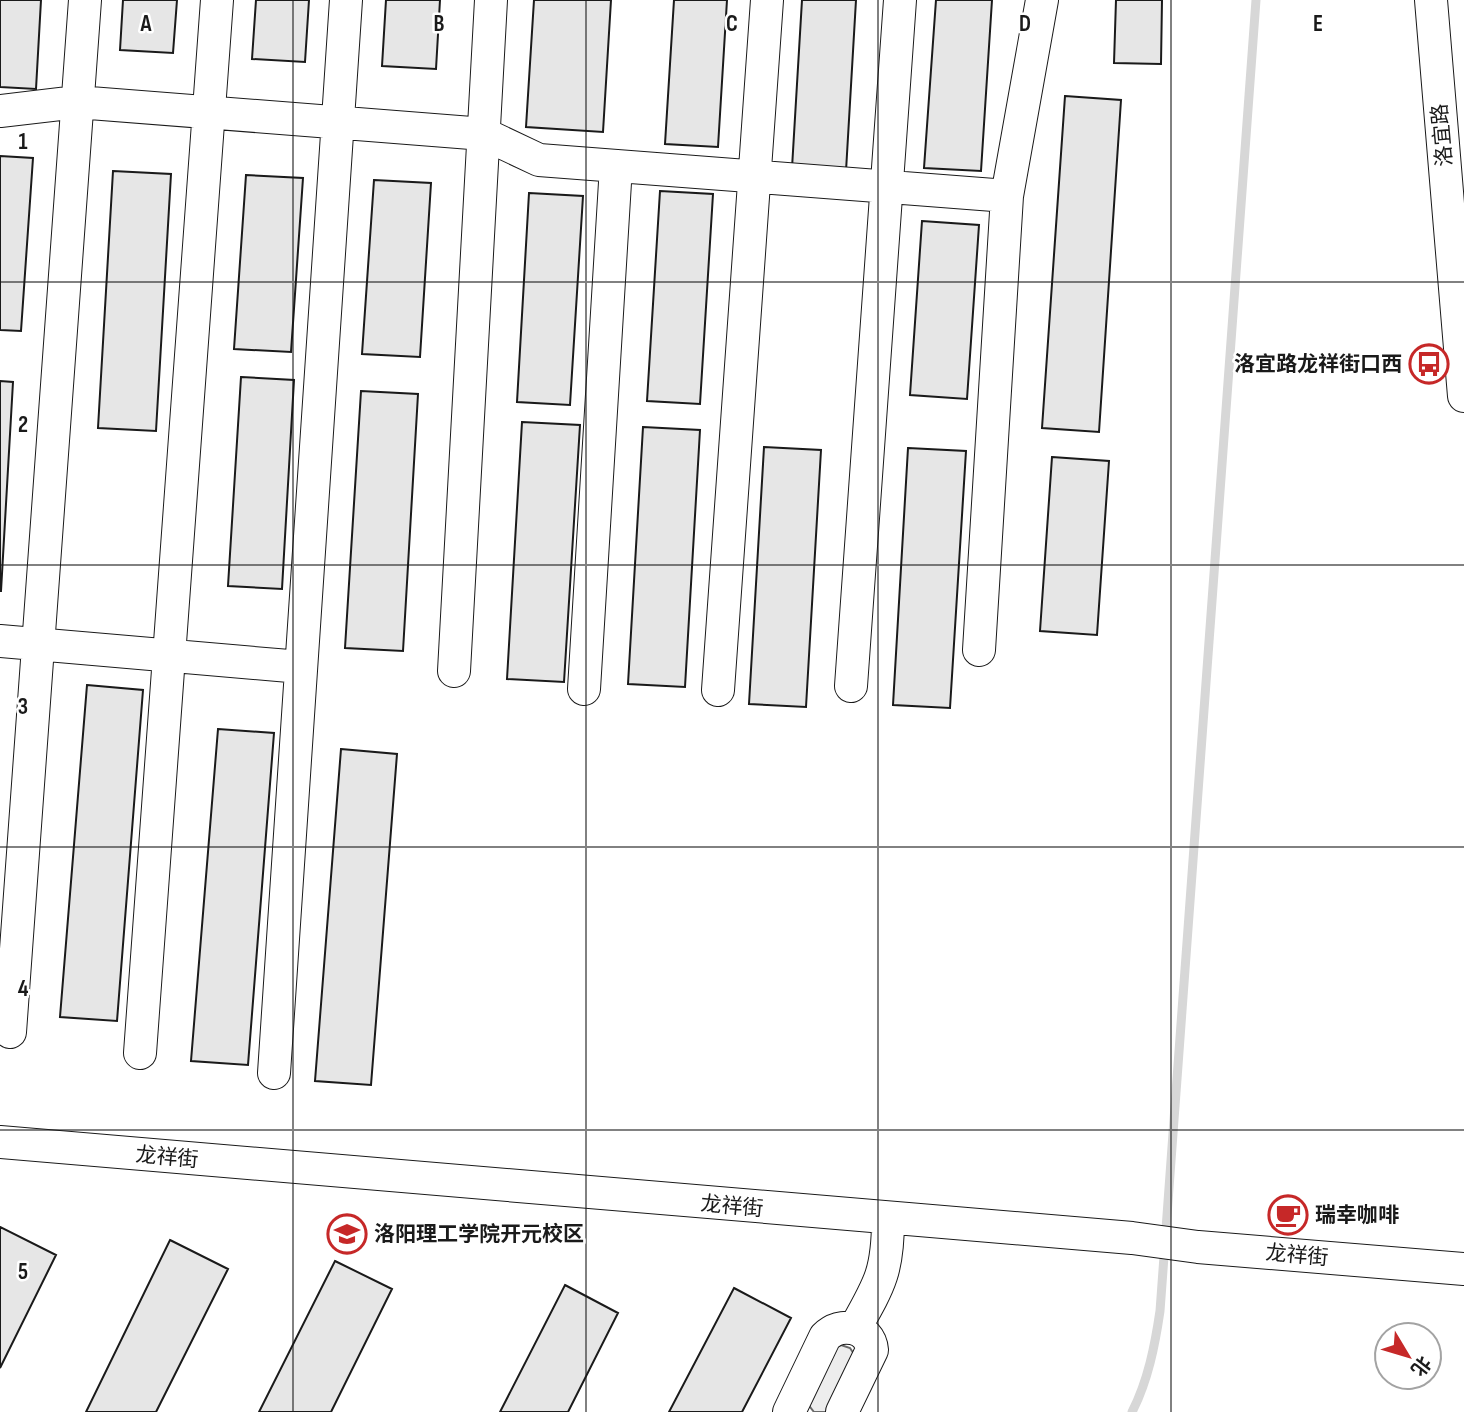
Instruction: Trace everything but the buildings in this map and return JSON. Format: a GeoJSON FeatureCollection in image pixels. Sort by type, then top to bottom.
{"type":"FeatureCollection","features":[{"type":"Feature","properties":{"kind":"street"},"geometry":{"type":"LineString","coordinates":[[10,1032],[85,0]]}},
{"type":"Feature","properties":{"kind":"street"},"geometry":{"type":"LineString","coordinates":[[140,1053],[218,0]]}},
{"type":"Feature","properties":{"kind":"street"},"geometry":{"type":"LineString","coordinates":[[274,1073],[346,0]]}},
{"type":"Feature","properties":{"kind":"street"},"geometry":{"type":"LineString","coordinates":[[454,671],[491,0]]}},
{"type":"Feature","properties":{"kind":"street"},"geometry":{"type":"LineString","coordinates":[[718,690],[767,0]]}},
{"type":"Feature","properties":{"kind":"street"},"geometry":{"type":"LineString","coordinates":[[851,686],[900,0]]}},
{"type":"Feature","properties":{"kind":"street"},"geometry":{"type":"LineString","coordinates":[[979,650],[1007,196],[1042,0]]}},
{"type":"Feature","properties":{"kind":"street","name":"洛宜路"},"geometry":{"type":"LineString","coordinates":[[1431,0],[1464,396]]}},
{"type":"Feature","properties":{"kind":"street","name":"洛宜路"},"geometry":{"type":"LineString","coordinates":[[1452,0],[1464,146]]}},
{"type":"Feature","properties":{"kind":"street"},"geometry":{"type":"LineString","coordinates":[[0,111],[77,102],[484,134],[538,160],[1007,196]]}},
{"type":"Feature","properties":{"kind":"street"},"geometry":{"type":"LineString","coordinates":[[584,689],[615,166]]}},
{"type":"Feature","properties":{"kind":"street"},"geometry":{"type":"LineString","coordinates":[[0,641],[302,667]]}},
{"type":"Feature","properties":{"kind":"street","name":"龙祥街"},"geometry":{"type":"LineString","coordinates":[[0,1142],[1132,1238],[1198,1247],[1464,1269]]}},
{"type":"Feature","properties":{"kind":"street"},"geometry":{"type":"LineString","coordinates":[[855,1328],[883,1276],[888,1244],[888,1219]]}},
{"type":"Feature","properties":{"kind":"street"},"geometry":{"type":"LineString","coordinates":[[789,1412],[825,1337],[838,1329],[855,1328],[872,1342],[872,1350],[842,1412]]}},
{"type":"Feature","properties":{"kind":"shaded area"},"geometry":{"type":"Polygon","coordinates":[[[841,1345],[850,1348],[854,1354],[829,1409],[826,1412],[814,1412],[807,1403],[831,1350],[841,1345]]]}},
{"type":"Feature","properties":{"kind":"waterway"},"geometry":{"type":"LineString","coordinates":[[1132,1412],[1150,1363],[1160,1311],[1256,0]]}},
{"type":"Feature","properties":{"kind":"place","name":"洛宜路龙祥街口西"},"geometry":{"type":"Point","coordinates":[1429,364]}},
{"type":"Feature","properties":{"kind":"place","name":"瑞幸咖啡"},"geometry":{"type":"Point","coordinates":[1288,1215]}},
{"type":"Feature","properties":{"kind":"place","name":"洛阳理工学院开元校区"},"geometry":{"type":"Point","coordinates":[347,1234]}}]}
